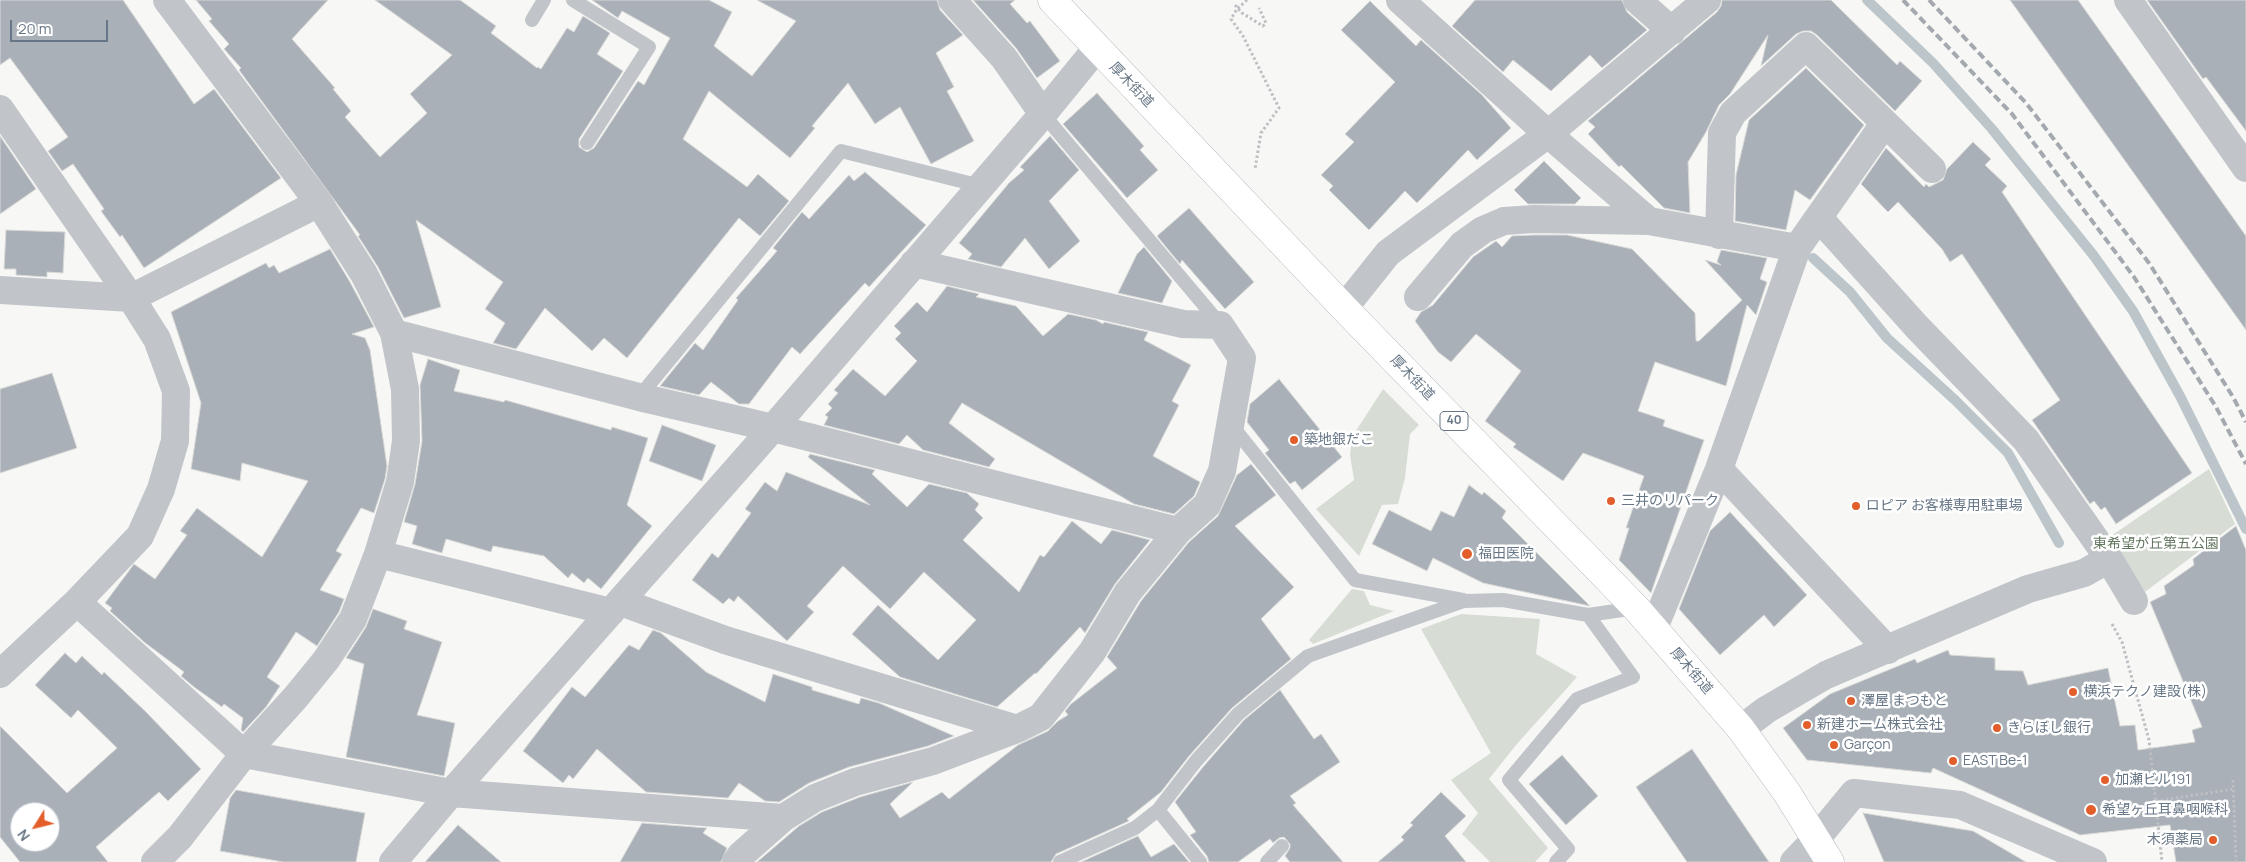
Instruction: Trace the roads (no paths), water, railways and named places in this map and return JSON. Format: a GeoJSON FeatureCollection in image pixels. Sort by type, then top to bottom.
{"type":"FeatureCollection","features":[{"type":"Feature","properties":{"kind":"main road","name":"厚木街道"},"geometry":{"type":"LineString","coordinates":[[1052,0],[1096,49],[1221,177],[1344,308],[1636,608],[1741,729],[1787,793],[1823,851]]}},
{"type":"Feature","properties":{"kind":"street"},"geometry":{"type":"LineString","coordinates":[[155,862],[180,837],[244,754],[295,698],[326,660],[353,619],[378,554],[400,482],[406,440],[405,389],[394,334],[364,274],[319,203],[167,0]]}},
{"type":"Feature","properties":{"kind":"street"},"geometry":{"type":"LineString","coordinates":[[952,0],[1004,58],[1043,114]]}},
{"type":"Feature","properties":{"kind":"street"},"geometry":{"type":"LineString","coordinates":[[1637,0],[1672,31]]}},
{"type":"Feature","properties":{"kind":"street"},"geometry":{"type":"LineString","coordinates":[[1344,308],[1388,253],[1548,134],[1707,0]]}},
{"type":"Feature","properties":{"kind":"street"},"geometry":{"type":"LineString","coordinates":[[2128,0],[2246,168]]}},
{"type":"Feature","properties":{"kind":"street"},"geometry":{"type":"LineString","coordinates":[[1402,1],[1548,134],[1649,221]]}},
{"type":"Feature","properties":{"kind":"street"},"geometry":{"type":"LineString","coordinates":[[1719,235],[1722,133],[1733,113],[1806,46],[1932,170]]}},
{"type":"Feature","properties":{"kind":"street"},"geometry":{"type":"LineString","coordinates":[[393,862],[773,428],[1043,114],[1096,49]]}},
{"type":"Feature","properties":{"kind":"street"},"geometry":{"type":"LineString","coordinates":[[0,109],[131,298],[157,339],[176,392],[175,441],[161,489],[140,536],[77,602],[0,674]]}},
{"type":"Feature","properties":{"kind":"street"},"geometry":{"type":"LineString","coordinates":[[1654,628],[1719,469],[1797,248],[1884,124]]}},
{"type":"Feature","properties":{"kind":"street"},"geometry":{"type":"LineString","coordinates":[[0,290],[131,298],[319,203]]}},
{"type":"Feature","properties":{"kind":"street"},"geometry":{"type":"LineString","coordinates":[[1418,297],[1462,245],[1483,230],[1504,221],[1534,218],[1649,221],[1797,248]]}},
{"type":"Feature","properties":{"kind":"street"},"geometry":{"type":"LineString","coordinates":[[1819,218],[1917,328],[2026,440],[2109,559],[2134,601]]}},
{"type":"Feature","properties":{"kind":"street"},"geometry":{"type":"LineString","coordinates":[[736,862],[741,855],[783,818],[815,798],[855,782],[933,761],[1017,729],[1041,717],[1092,652],[1128,592],[1178,531],[1207,505],[1222,471],[1242,358],[1220,325],[1183,324],[914,263]]}},
{"type":"Feature","properties":{"kind":"street"},"geometry":{"type":"LineString","coordinates":[[394,334],[1178,531]]}},
{"type":"Feature","properties":{"kind":"street"},"geometry":{"type":"LineString","coordinates":[[1719,469],[1888,650]]}},
{"type":"Feature","properties":{"kind":"street"},"geometry":{"type":"LineString","coordinates":[[378,554],[616,607],[1017,729]]}},
{"type":"Feature","properties":{"kind":"street"},"geometry":{"type":"LineString","coordinates":[[1741,729],[1766,710],[1826,674],[1888,650],[2028,589],[2084,573],[2109,559]]}},
{"type":"Feature","properties":{"kind":"street"},"geometry":{"type":"LineString","coordinates":[[77,602],[244,754],[452,793],[783,818]]}},
{"type":"Feature","properties":{"kind":"street"},"geometry":{"type":"LineString","coordinates":[[1794,862],[1823,851],[1854,793],[1960,805],[2078,859]]}},
{"type":"Feature","properties":{"kind":"lane"},"geometry":{"type":"LineString","coordinates":[[532,20],[544,0]]}},
{"type":"Feature","properties":{"kind":"lane"},"geometry":{"type":"LineString","coordinates":[[573,0],[649,47],[587,143]]}},
{"type":"Feature","properties":{"kind":"lane"},"geometry":{"type":"LineString","coordinates":[[1043,114],[1220,325]]}},
{"type":"Feature","properties":{"kind":"lane"},"geometry":{"type":"LineString","coordinates":[[639,397],[841,151],[981,186]]}},
{"type":"Feature","properties":{"kind":"lane"},"geometry":{"type":"LineString","coordinates":[[1230,423],[1355,580],[1464,600],[1503,600],[1588,615],[1636,608]]}},
{"type":"Feature","properties":{"kind":"lane"},"geometry":{"type":"LineString","coordinates":[[1060,862],[1135,828],[1158,810],[1196,761],[1238,714],[1308,656],[1464,600]]}},
{"type":"Feature","properties":{"kind":"lane"},"geometry":{"type":"LineString","coordinates":[[1556,862],[1568,849],[1509,780],[1577,699],[1633,677],[1588,615]]}},
{"type":"Feature","properties":{"kind":"lane"},"geometry":{"type":"LineString","coordinates":[[1158,810],[1200,862]]}},
{"type":"Feature","properties":{"kind":"lane"},"geometry":{"type":"LineString","coordinates":[[1267,862],[1282,846]]}},
{"type":"Feature","properties":{"kind":"waterway"},"geometry":{"type":"LineString","coordinates":[[1867,0],[1933,63],[1992,129],[2094,256],[2133,311],[2180,396],[2246,529]]}},
{"type":"Feature","properties":{"kind":"waterway"},"geometry":{"type":"LineString","coordinates":[[1813,258],[1850,292],[1887,338],[1955,400],[2008,453],[2059,543]]}},
{"type":"Feature","properties":{"kind":"railway"},"geometry":{"type":"LineString","coordinates":[[1903,0],[2012,114],[2134,277],[2216,407],[2246,464]]}},
{"type":"Feature","properties":{"kind":"railway"},"geometry":{"type":"LineString","coordinates":[[1929,0],[2026,103],[2149,263],[2233,397],[2246,422]]}},
{"type":"Feature","properties":{"kind":"place","name":"築地銀だこ"},"geometry":{"type":"Point","coordinates":[1294,440]}},
{"type":"Feature","properties":{"kind":"place","name":"三井のリパーク"},"geometry":{"type":"Point","coordinates":[1611,501]}},
{"type":"Feature","properties":{"kind":"place","name":"ロピア お客様専用駐車場"},"geometry":{"type":"Point","coordinates":[1856,506]}},
{"type":"Feature","properties":{"kind":"place","name":"福田医院"},"geometry":{"type":"Point","coordinates":[1467,554]}},
{"type":"Feature","properties":{"kind":"place","name":"横浜テクノ建設(株)"},"geometry":{"type":"Point","coordinates":[2073,692]}},
{"type":"Feature","properties":{"kind":"place","name":"澤屋 まつもと"},"geometry":{"type":"Point","coordinates":[1851,701]}},
{"type":"Feature","properties":{"kind":"place","name":"新建ホーム株式会社"},"geometry":{"type":"Point","coordinates":[1807,725]}},
{"type":"Feature","properties":{"kind":"place","name":"きらぼし銀行"},"geometry":{"type":"Point","coordinates":[1997,728]}},
{"type":"Feature","properties":{"kind":"place","name":"Garçon"},"geometry":{"type":"Point","coordinates":[1834,745]}},
{"type":"Feature","properties":{"kind":"place","name":"EAST Be-1"},"geometry":{"type":"Point","coordinates":[1953,761]}},
{"type":"Feature","properties":{"kind":"place","name":"加瀬ビル191"},"geometry":{"type":"Point","coordinates":[2105,780]}},
{"type":"Feature","properties":{"kind":"place","name":"希望ヶ丘耳鼻咽喉科"},"geometry":{"type":"Point","coordinates":[2091,810]}},
{"type":"Feature","properties":{"kind":"place","name":"木須薬局"},"geometry":{"type":"Point","coordinates":[2213,840]}},
{"type":"Feature","properties":{"kind":"park label","name":"東希望が丘第五公園"},"geometry":{"type":"Point","coordinates":[2156,544]}}]}
